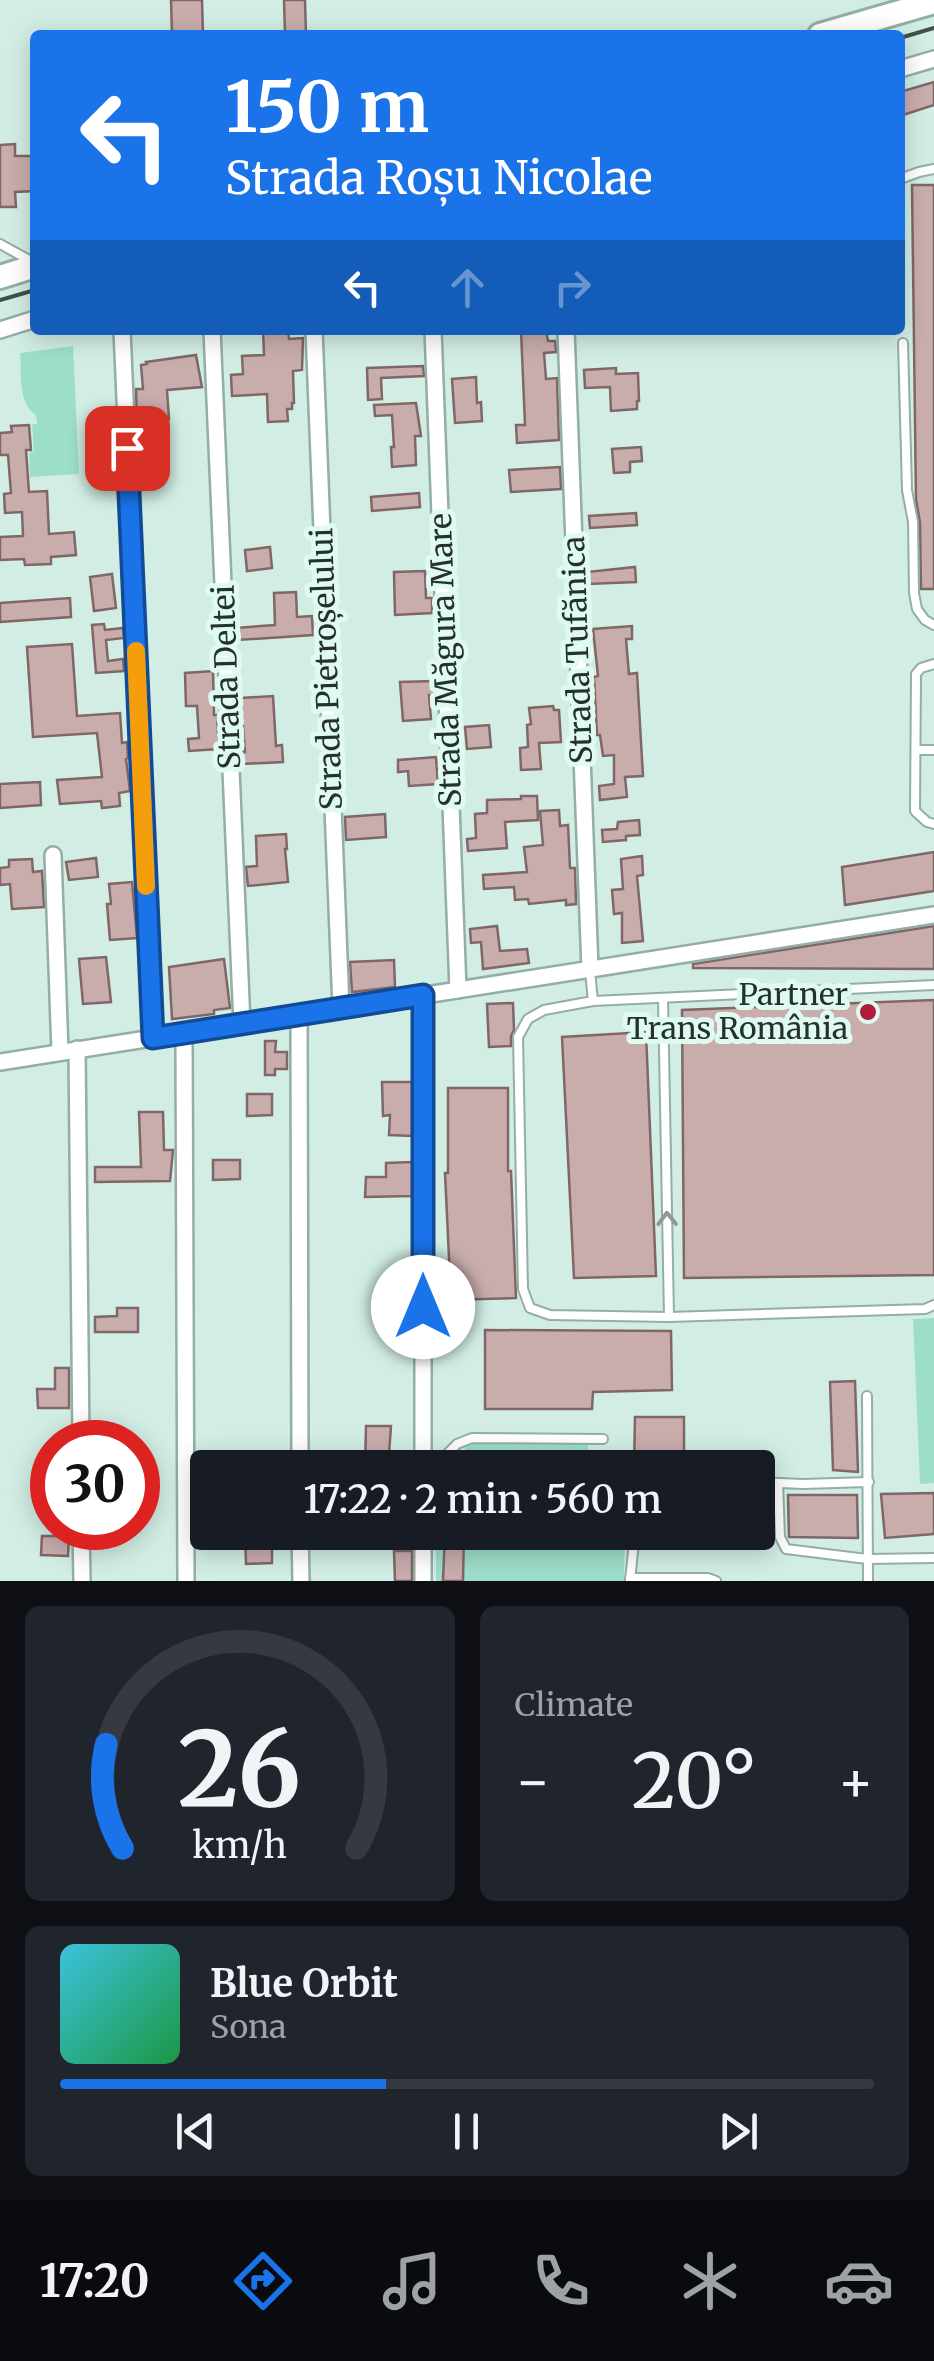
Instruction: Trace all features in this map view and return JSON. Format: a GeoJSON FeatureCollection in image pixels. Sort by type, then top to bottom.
{"type":"FeatureCollection","features":[{"type":"Feature","properties":{"kind":"main road"},"geometry":{"type":"LineString","coordinates":[[837,30],[934,2]]}},
{"type":"Feature","properties":{"kind":"main road"},"geometry":{"type":"LineString","coordinates":[[0,277],[30,266]]}},
{"type":"Feature","properties":{"kind":"street"},"geometry":{"type":"LineString","coordinates":[[905,68],[934,59]]}},
{"type":"Feature","properties":{"kind":"street"},"geometry":{"type":"LineString","coordinates":[[0,330],[30,321]]}},
{"type":"Feature","properties":{"kind":"street"},"geometry":{"type":"LineString","coordinates":[[122,335],[153,1038]]}},
{"type":"Feature","properties":{"kind":"street","name":"Strada Deltei"},"geometry":{"type":"LineString","coordinates":[[212,335],[242,1024]]}},
{"type":"Feature","properties":{"kind":"street","name":"Strada Pietroșelului"},"geometry":{"type":"LineString","coordinates":[[314,335],[341,1008]]}},
{"type":"Feature","properties":{"kind":"street","name":"Strada Măgura Mare"},"geometry":{"type":"LineString","coordinates":[[434,335],[458,990]]}},
{"type":"Feature","properties":{"kind":"street","name":"Strada Tufănica"},"geometry":{"type":"LineString","coordinates":[[566,335],[590,969]]}},
{"type":"Feature","properties":{"kind":"street"},"geometry":{"type":"LineString","coordinates":[[53,855],[60,1052]]}},
{"type":"Feature","properties":{"kind":"street"},"geometry":{"type":"LineString","coordinates":[[0,1062],[934,915]]}},
{"type":"Feature","properties":{"kind":"street"},"geometry":{"type":"LineString","coordinates":[[423,995],[423,1450]]}},
{"type":"Feature","properties":{"kind":"street"},"geometry":{"type":"LineString","coordinates":[[299,1015],[300,1450]]}},
{"type":"Feature","properties":{"kind":"street"},"geometry":{"type":"LineString","coordinates":[[184,1033],[186,1581]]}},
{"type":"Feature","properties":{"kind":"street"},"geometry":{"type":"LineString","coordinates":[[77,1050],[81,1420]]}},
{"type":"Feature","properties":{"kind":"street"},"geometry":{"type":"LineString","coordinates":[[81,1550],[82,1581]]}},
{"type":"Feature","properties":{"kind":"street"},"geometry":{"type":"LineString","coordinates":[[300,1550],[300,1581]]}},
{"type":"Feature","properties":{"kind":"street"},"geometry":{"type":"LineString","coordinates":[[423,1550],[423,1581]]}},
{"type":"Feature","properties":{"kind":"lane"},"geometry":{"type":"LineString","coordinates":[[905,177],[934,170]]}},
{"type":"Feature","properties":{"kind":"lane"},"geometry":{"type":"LineString","coordinates":[[0,244],[30,261]]}},
{"type":"Feature","properties":{"kind":"lane"},"geometry":{"type":"LineString","coordinates":[[903,344],[907,490],[914,522],[914,593],[924,620],[934,625]]}},
{"type":"Feature","properties":{"kind":"lane"},"geometry":{"type":"LineString","coordinates":[[934,664],[916,674],[915,811],[934,824]]}},
{"type":"Feature","properties":{"kind":"lane"},"geometry":{"type":"LineString","coordinates":[[916,750],[934,750]]}},
{"type":"Feature","properties":{"kind":"lane"},"geometry":{"type":"LineString","coordinates":[[590,969],[592,1001]]}},
{"type":"Feature","properties":{"kind":"lane"},"geometry":{"type":"LineString","coordinates":[[934,985],[592,1001],[544,1010],[528,1019],[518,1037],[523,1289],[530,1308],[550,1315],[669,1317],[934,1305]]}},
{"type":"Feature","properties":{"kind":"lane"},"geometry":{"type":"LineString","coordinates":[[663,998],[669,1317]]}},
{"type":"Feature","properties":{"kind":"lane"},"geometry":{"type":"LineString","coordinates":[[868,1396],[868,1581]]}},
{"type":"Feature","properties":{"kind":"lane"},"geometry":{"type":"LineString","coordinates":[[451,1450],[472,1438],[603,1439]]}},
{"type":"Feature","properties":{"kind":"lane"},"geometry":{"type":"LineString","coordinates":[[869,1482],[778,1482],[780,1537],[786,1550],[867,1559],[934,1558]]}},
{"type":"Feature","properties":{"kind":"lane"},"geometry":{"type":"LineString","coordinates":[[632,1550],[630,1580],[716,1581]]}},
{"type":"Feature","properties":{"kind":"green space"},"geometry":{"type":"Polygon","coordinates":[[[73,346],[79,474],[30,477],[29,453],[34,452],[32,424],[37,424],[36,415],[23,395],[20,353],[73,346]]]}},
{"type":"Feature","properties":{"kind":"green space"},"geometry":{"type":"Polygon","coordinates":[[[934,1318],[934,1483],[920,1484],[913,1319],[934,1318]]]}},
{"type":"Feature","properties":{"kind":"green space"},"geometry":{"type":"Polygon","coordinates":[[[588,1439],[588,1450],[465,1450],[465,1442],[588,1439]]]}},
{"type":"Feature","properties":{"kind":"green space"},"geometry":{"type":"Polygon","coordinates":[[[436,1550],[625,1550],[624,1581],[436,1581],[436,1550]]]}},
{"type":"Feature","properties":{"kind":"building"},"geometry":{"type":"Polygon","coordinates":[[[171,0],[202,0],[203,30],[172,30],[171,0]]]}},
{"type":"Feature","properties":{"kind":"building"},"geometry":{"type":"Polygon","coordinates":[[[284,0],[305,0],[306,30],[285,30],[284,0]]]}},
{"type":"Feature","properties":{"kind":"building"},"geometry":{"type":"Polygon","coordinates":[[[934,82],[934,105],[905,114],[905,91],[934,82]]]}},
{"type":"Feature","properties":{"kind":"building"},"geometry":{"type":"Polygon","coordinates":[[[15,144],[15,156],[30,156],[30,191],[15,192],[16,207],[0,207],[0,145],[15,144]]]}},
{"type":"Feature","properties":{"kind":"building"},"geometry":{"type":"Polygon","coordinates":[[[912,185],[934,185],[934,589],[921,589],[916,500],[912,185]]]}},
{"type":"Feature","properties":{"kind":"building"},"geometry":{"type":"Polygon","coordinates":[[[263,335],[303,338],[302,370],[293,371],[294,403],[292,409],[287,409],[288,421],[268,422],[267,394],[232,396],[231,375],[243,374],[242,356],[264,355],[263,335]]]}},
{"type":"Feature","properties":{"kind":"building"},"geometry":{"type":"Polygon","coordinates":[[[521,335],[547,335],[548,341],[555,341],[556,352],[544,353],[546,379],[557,378],[559,440],[517,443],[516,425],[525,425],[521,335]]]}},
{"type":"Feature","properties":{"kind":"building"},"geometry":{"type":"Polygon","coordinates":[[[196,355],[202,387],[167,390],[169,419],[137,422],[136,389],[143,389],[141,365],[196,355]]]}},
{"type":"Feature","properties":{"kind":"building"},"geometry":{"type":"Polygon","coordinates":[[[423,366],[424,376],[381,378],[382,399],[368,400],[367,368],[423,366]]]}},
{"type":"Feature","properties":{"kind":"building"},"geometry":{"type":"Polygon","coordinates":[[[616,368],[616,374],[638,373],[637,409],[611,411],[610,387],[585,388],[584,370],[616,368]]]}},
{"type":"Feature","properties":{"kind":"building"},"geometry":{"type":"Polygon","coordinates":[[[476,377],[482,421],[455,423],[452,379],[476,377]]]}},
{"type":"Feature","properties":{"kind":"building"},"geometry":{"type":"Polygon","coordinates":[[[416,403],[421,436],[415,436],[416,465],[392,467],[392,415],[375,416],[374,405],[416,403]]]}},
{"type":"Feature","properties":{"kind":"building"},"geometry":{"type":"Polygon","coordinates":[[[114,412],[113,451],[92,453],[91,439],[96,438],[94,414],[114,412]]]}},
{"type":"Feature","properties":{"kind":"building"},"geometry":{"type":"Polygon","coordinates":[[[29,425],[29,492],[47,491],[49,534],[74,532],[76,555],[51,557],[51,564],[25,565],[24,559],[0,560],[0,537],[23,536],[22,512],[5,513],[4,494],[11,493],[8,455],[0,455],[0,433],[12,432],[11,426],[29,425]]]}},
{"type":"Feature","properties":{"kind":"building"},"geometry":{"type":"Polygon","coordinates":[[[641,447],[642,461],[630,462],[630,472],[614,473],[612,449],[641,447]]]}},
{"type":"Feature","properties":{"kind":"building"},"geometry":{"type":"Polygon","coordinates":[[[560,467],[561,489],[511,492],[509,470],[560,467]]]}},
{"type":"Feature","properties":{"kind":"building"},"geometry":{"type":"Polygon","coordinates":[[[419,493],[420,507],[372,511],[371,497],[419,493]]]}},
{"type":"Feature","properties":{"kind":"building"},"geometry":{"type":"Polygon","coordinates":[[[636,513],[637,525],[590,528],[589,516],[636,513]]]}},
{"type":"Feature","properties":{"kind":"building"},"geometry":{"type":"Polygon","coordinates":[[[270,547],[272,568],[247,571],[245,550],[270,547]]]}},
{"type":"Feature","properties":{"kind":"building"},"geometry":{"type":"Polygon","coordinates":[[[635,567],[636,582],[588,584],[587,572],[635,567]]]}},
{"type":"Feature","properties":{"kind":"building"},"geometry":{"type":"Polygon","coordinates":[[[425,571],[426,598],[432,598],[432,613],[395,615],[394,572],[425,571]]]}},
{"type":"Feature","properties":{"kind":"building"},"geometry":{"type":"Polygon","coordinates":[[[112,574],[116,608],[94,611],[90,577],[112,574]]]}},
{"type":"Feature","properties":{"kind":"building"},"geometry":{"type":"Polygon","coordinates":[[[296,592],[297,617],[312,616],[313,635],[237,640],[236,628],[275,625],[274,593],[296,592]]]}},
{"type":"Feature","properties":{"kind":"building"},"geometry":{"type":"Polygon","coordinates":[[[70,598],[71,617],[0,622],[0,603],[70,598]]]}},
{"type":"Feature","properties":{"kind":"building"},"geometry":{"type":"Polygon","coordinates":[[[104,624],[105,630],[123,628],[124,638],[106,640],[108,661],[123,659],[124,671],[96,673],[92,625],[104,624]]]}},
{"type":"Feature","properties":{"kind":"building"},"geometry":{"type":"Polygon","coordinates":[[[632,626],[632,639],[626,639],[629,674],[637,673],[643,776],[625,777],[627,797],[600,800],[599,786],[614,784],[614,755],[603,756],[597,735],[594,677],[598,676],[593,629],[632,626]]]}},
{"type":"Feature","properties":{"kind":"building"},"geometry":{"type":"Polygon","coordinates":[[[72,644],[77,716],[120,713],[122,743],[127,742],[130,791],[119,793],[120,806],[102,808],[101,801],[60,804],[57,780],[102,777],[97,733],[33,737],[27,647],[72,644]]]}},
{"type":"Feature","properties":{"kind":"building"},"geometry":{"type":"Polygon","coordinates":[[[213,671],[219,749],[189,751],[188,739],[199,738],[197,706],[186,706],[185,673],[213,671]]]}},
{"type":"Feature","properties":{"kind":"building"},"geometry":{"type":"Polygon","coordinates":[[[434,681],[434,695],[429,695],[431,719],[403,721],[400,682],[434,681]]]}},
{"type":"Feature","properties":{"kind":"building"},"geometry":{"type":"Polygon","coordinates":[[[273,696],[276,746],[282,745],[283,762],[242,764],[245,752],[240,698],[273,696]]]}},
{"type":"Feature","properties":{"kind":"building"},"geometry":{"type":"Polygon","coordinates":[[[553,706],[559,710],[561,742],[539,743],[541,769],[521,770],[520,748],[528,747],[527,725],[531,724],[529,708],[553,706]]]}},
{"type":"Feature","properties":{"kind":"building"},"geometry":{"type":"Polygon","coordinates":[[[489,725],[491,747],[467,749],[465,727],[489,725]]]}},
{"type":"Feature","properties":{"kind":"building"},"geometry":{"type":"Polygon","coordinates":[[[436,757],[438,784],[409,786],[408,771],[398,772],[398,760],[436,757]]]}},
{"type":"Feature","properties":{"kind":"building"},"geometry":{"type":"Polygon","coordinates":[[[40,782],[41,805],[0,808],[0,784],[40,782]]]}},
{"type":"Feature","properties":{"kind":"building"},"geometry":{"type":"Polygon","coordinates":[[[537,796],[538,820],[505,822],[507,848],[468,851],[467,839],[476,838],[475,814],[487,813],[487,800],[537,796]]]}},
{"type":"Feature","properties":{"kind":"building"},"geometry":{"type":"Polygon","coordinates":[[[559,810],[560,826],[568,825],[576,904],[566,905],[566,900],[529,904],[528,899],[515,900],[514,887],[484,889],[483,875],[527,872],[524,847],[543,845],[540,811],[559,810]]]}},
{"type":"Feature","properties":{"kind":"building"},"geometry":{"type":"Polygon","coordinates":[[[385,814],[386,837],[346,840],[345,817],[385,814]]]}},
{"type":"Feature","properties":{"kind":"building"},"geometry":{"type":"Polygon","coordinates":[[[639,820],[640,835],[603,842],[602,830],[617,829],[618,822],[639,820]]]}},
{"type":"Feature","properties":{"kind":"building"},"geometry":{"type":"Polygon","coordinates":[[[286,834],[288,882],[248,886],[246,867],[257,866],[256,836],[286,834]]]}},
{"type":"Feature","properties":{"kind":"building"},"geometry":{"type":"Polygon","coordinates":[[[934,852],[934,891],[845,905],[842,867],[934,852]]]}},
{"type":"Feature","properties":{"kind":"building"},"geometry":{"type":"Polygon","coordinates":[[[642,856],[643,875],[637,876],[643,941],[622,943],[622,913],[614,914],[612,890],[623,889],[621,859],[642,856]]]}},
{"type":"Feature","properties":{"kind":"building"},"geometry":{"type":"Polygon","coordinates":[[[96,858],[98,877],[69,880],[66,862],[96,858]]]}},
{"type":"Feature","properties":{"kind":"building"},"geometry":{"type":"Polygon","coordinates":[[[32,859],[33,872],[42,871],[44,907],[12,909],[10,884],[0,885],[0,868],[9,867],[9,860],[32,859]]]}},
{"type":"Feature","properties":{"kind":"building"},"geometry":{"type":"Polygon","coordinates":[[[132,882],[137,938],[110,940],[109,884],[132,882]]]}},
{"type":"Feature","properties":{"kind":"building"},"geometry":{"type":"Polygon","coordinates":[[[497,926],[500,951],[527,949],[529,963],[483,969],[481,942],[471,943],[470,929],[497,926]]]}},
{"type":"Feature","properties":{"kind":"building"},"geometry":{"type":"Polygon","coordinates":[[[934,926],[934,969],[693,968],[693,964],[934,926]]]}},
{"type":"Feature","properties":{"kind":"building"},"geometry":{"type":"Polygon","coordinates":[[[106,957],[111,1002],[83,1004],[79,959],[106,957]]]}},
{"type":"Feature","properties":{"kind":"building"},"geometry":{"type":"Polygon","coordinates":[[[224,959],[230,1008],[172,1019],[169,967],[224,959]]]}},
{"type":"Feature","properties":{"kind":"building"},"geometry":{"type":"Polygon","coordinates":[[[394,960],[395,987],[352,992],[350,962],[394,960]]]}},
{"type":"Feature","properties":{"kind":"building"},"geometry":{"type":"Polygon","coordinates":[[[934,1000],[934,1275],[684,1278],[682,1010],[934,1000]]]}},
{"type":"Feature","properties":{"kind":"building"},"geometry":{"type":"Polygon","coordinates":[[[513,1003],[511,1046],[489,1047],[487,1004],[513,1003]]]}},
{"type":"Feature","properties":{"kind":"building"},"geometry":{"type":"Polygon","coordinates":[[[646,1032],[656,1276],[574,1278],[562,1037],[646,1032]]]}},
{"type":"Feature","properties":{"kind":"building"},"geometry":{"type":"Polygon","coordinates":[[[265,1041],[276,1041],[275,1052],[287,1052],[287,1069],[275,1069],[275,1075],[265,1075],[265,1041]]]}},
{"type":"Feature","properties":{"kind":"building"},"geometry":{"type":"Polygon","coordinates":[[[382,1082],[412,1082],[412,1136],[389,1135],[390,1115],[383,1116],[382,1082]]]}},
{"type":"Feature","properties":{"kind":"building"},"geometry":{"type":"Polygon","coordinates":[[[448,1088],[508,1088],[508,1171],[516,1298],[451,1300],[445,1173],[448,1088]]]}},
{"type":"Feature","properties":{"kind":"building"},"geometry":{"type":"Polygon","coordinates":[[[247,1094],[272,1094],[272,1115],[247,1116],[247,1094]]]}},
{"type":"Feature","properties":{"kind":"building"},"geometry":{"type":"Polygon","coordinates":[[[139,1112],[163,1112],[164,1150],[173,1150],[170,1181],[95,1182],[95,1167],[141,1167],[139,1112]]]}},
{"type":"Feature","properties":{"kind":"building"},"geometry":{"type":"Polygon","coordinates":[[[213,1160],[240,1160],[240,1179],[213,1180],[213,1160]]]}},
{"type":"Feature","properties":{"kind":"building"},"geometry":{"type":"Polygon","coordinates":[[[412,1162],[412,1196],[365,1197],[366,1177],[386,1177],[386,1163],[412,1162]]]}},
{"type":"Feature","properties":{"kind":"building"},"geometry":{"type":"Polygon","coordinates":[[[117,1308],[138,1308],[138,1332],[95,1332],[95,1317],[117,1316],[117,1308]]]}},
{"type":"Feature","properties":{"kind":"building"},"geometry":{"type":"Polygon","coordinates":[[[485,1330],[671,1331],[672,1390],[593,1392],[592,1409],[485,1409],[485,1330]]]}},
{"type":"Feature","properties":{"kind":"building"},"geometry":{"type":"Polygon","coordinates":[[[55,1368],[69,1368],[69,1408],[38,1408],[37,1389],[55,1389],[55,1368]]]}},
{"type":"Feature","properties":{"kind":"building"},"geometry":{"type":"Polygon","coordinates":[[[855,1381],[858,1472],[833,1470],[830,1382],[855,1381]]]}},
{"type":"Feature","properties":{"kind":"building"},"geometry":{"type":"Polygon","coordinates":[[[635,1417],[684,1417],[684,1450],[634,1450],[635,1417]]]}},
{"type":"Feature","properties":{"kind":"building"},"geometry":{"type":"Polygon","coordinates":[[[366,1426],[391,1426],[389,1450],[365,1450],[366,1426]]]}},
{"type":"Feature","properties":{"kind":"building"},"geometry":{"type":"Polygon","coordinates":[[[934,1493],[934,1534],[885,1538],[881,1494],[934,1493]]]}},
{"type":"Feature","properties":{"kind":"building"},"geometry":{"type":"Polygon","coordinates":[[[788,1495],[857,1495],[858,1538],[789,1537],[788,1495]]]}},
{"type":"Feature","properties":{"kind":"building"},"geometry":{"type":"Polygon","coordinates":[[[41,1550],[68,1550],[68,1556],[41,1555],[41,1550]]]}},
{"type":"Feature","properties":{"kind":"building"},"geometry":{"type":"Polygon","coordinates":[[[246,1550],[272,1550],[272,1563],[246,1564],[246,1550]]]}},
{"type":"Feature","properties":{"kind":"building"},"geometry":{"type":"Polygon","coordinates":[[[444,1550],[464,1550],[463,1581],[443,1581],[444,1550]]]}},
{"type":"Feature","properties":{"kind":"building"},"geometry":{"type":"Polygon","coordinates":[[[394,1551],[412,1551],[412,1581],[395,1581],[394,1551]]]}},
{"type":"Feature","properties":{"kind":"railway"},"geometry":{"type":"LineString","coordinates":[[905,37],[934,28]]}},
{"type":"Feature","properties":{"kind":"railway"},"geometry":{"type":"LineString","coordinates":[[0,300],[30,291]]}},
{"type":"Feature","properties":{"kind":"slow traffic"},"geometry":{"type":"LineString","coordinates":[[136,651],[146,886]]}},
{"type":"Feature","properties":{"kind":"place","name":"Partner Trans România"},"geometry":{"type":"Point","coordinates":[868,1012]}},
{"type":"Feature","properties":{"kind":"route"},"geometry":{"type":"LineString","coordinates":[[127,448],[153,1038],[423,995],[423,1307]]}}]}
